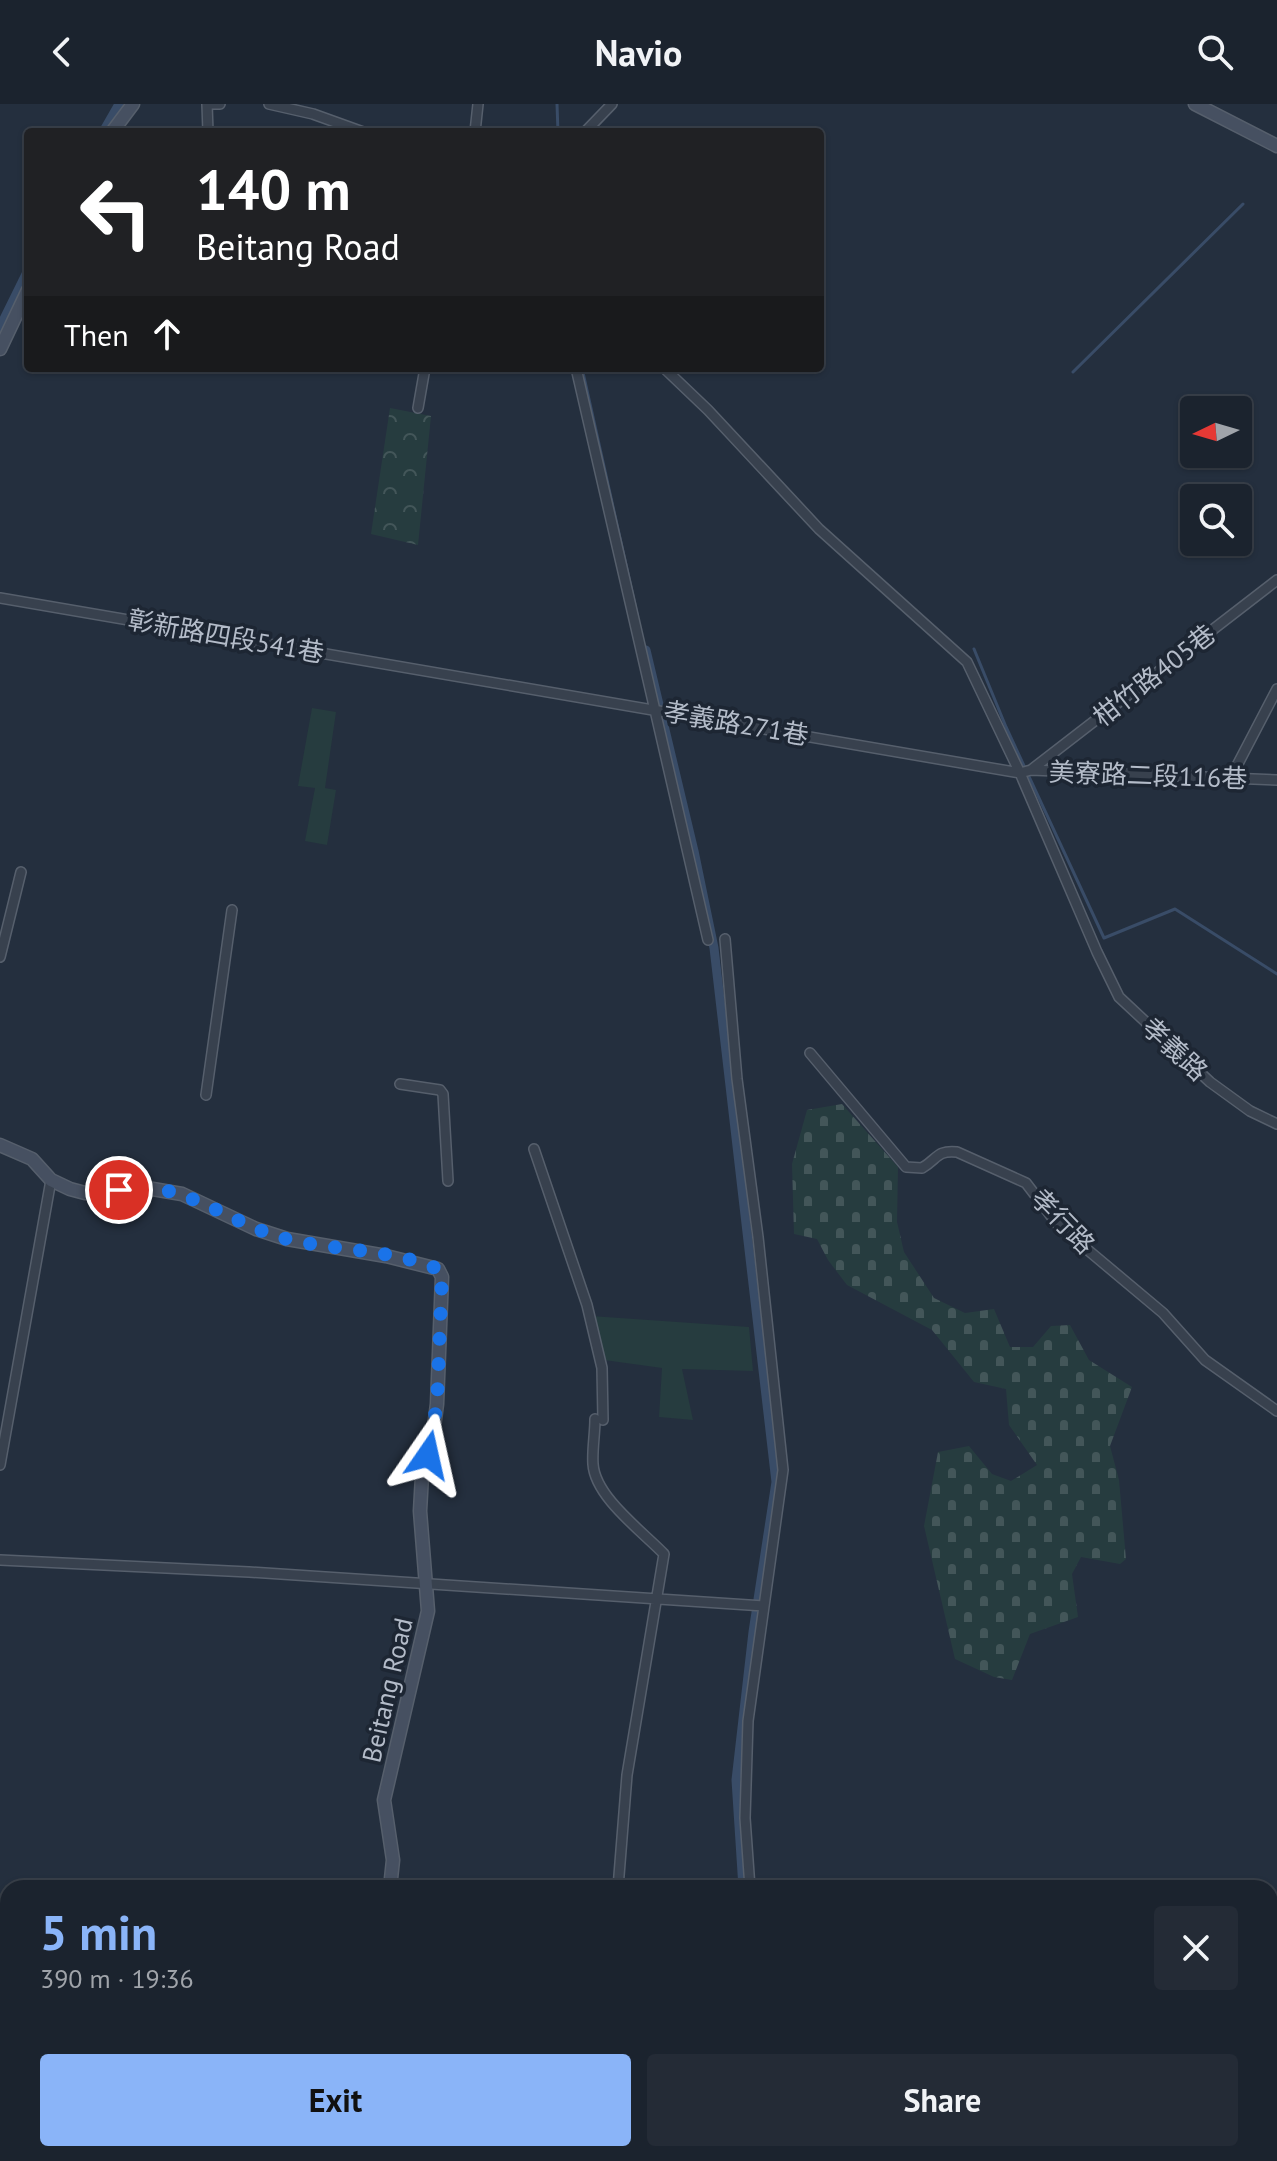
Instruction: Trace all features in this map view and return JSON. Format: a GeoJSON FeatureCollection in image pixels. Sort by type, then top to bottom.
{"type":"FeatureCollection","features":[{"type":"Feature","properties":{"kind":"street"},"geometry":{"type":"LineString","coordinates":[[115,128],[133,104]]}},
{"type":"Feature","properties":{"kind":"street"},"geometry":{"type":"LineString","coordinates":[[208,128],[208,104],[220,104]]}},
{"type":"Feature","properties":{"kind":"street"},"geometry":{"type":"LineString","coordinates":[[269,104],[313,114],[352,128]]}},
{"type":"Feature","properties":{"kind":"street"},"geometry":{"type":"LineString","coordinates":[[475,128],[478,104]]}},
{"type":"Feature","properties":{"kind":"street"},"geometry":{"type":"LineString","coordinates":[[589,128],[612,104]]}},
{"type":"Feature","properties":{"kind":"street"},"geometry":{"type":"LineString","coordinates":[[1195,104],[1277,146]]}},
{"type":"Feature","properties":{"kind":"street"},"geometry":{"type":"LineString","coordinates":[[0,349],[5,330],[24,297]]}},
{"type":"Feature","properties":{"kind":"street"},"geometry":{"type":"LineString","coordinates":[[418,408],[424,372]]}},
{"type":"Feature","properties":{"kind":"street"},"geometry":{"type":"LineString","coordinates":[[577,372],[708,940]]}},
{"type":"Feature","properties":{"kind":"street","name":"孝義路"},"geometry":{"type":"LineString","coordinates":[[668,372],[819,529],[967,662],[1025,771],[1097,952],[1119,997],[1210,1082],[1250,1111],[1277,1124]]}},
{"type":"Feature","properties":{"kind":"street","name":"柑竹路405巷"},"geometry":{"type":"LineString","coordinates":[[1025,771],[1277,580]]}},
{"type":"Feature","properties":{"kind":"street","name":"彰新路四段541巷"},"geometry":{"type":"LineString","coordinates":[[0,598],[452,674]]}},
{"type":"Feature","properties":{"kind":"street","name":"孝義路271巷"},"geometry":{"type":"LineString","coordinates":[[452,674],[1025,771]]}},
{"type":"Feature","properties":{"kind":"street"},"geometry":{"type":"LineString","coordinates":[[1230,779],[1277,689]]}},
{"type":"Feature","properties":{"kind":"street","name":"美寮路二段116巷"},"geometry":{"type":"LineString","coordinates":[[1025,771],[1277,780]]}},
{"type":"Feature","properties":{"kind":"street"},"geometry":{"type":"LineString","coordinates":[[0,957],[21,872]]}},
{"type":"Feature","properties":{"kind":"street"},"geometry":{"type":"LineString","coordinates":[[206,1095],[232,910]]}},
{"type":"Feature","properties":{"kind":"street"},"geometry":{"type":"LineString","coordinates":[[725,939],[737,1079],[783,1470],[748,1721],[745,1818],[749,1880]]}},
{"type":"Feature","properties":{"kind":"street","name":"孝行路"},"geometry":{"type":"LineString","coordinates":[[810,1053],[906,1167],[922,1168],[938,1154],[957,1152],[1026,1183],[1058,1225],[1163,1313],[1205,1360],[1277,1411]]}},
{"type":"Feature","properties":{"kind":"street"},"geometry":{"type":"LineString","coordinates":[[400,1084],[440,1090],[443,1094],[448,1181]]}},
{"type":"Feature","properties":{"kind":"street"},"geometry":{"type":"LineString","coordinates":[[0,1145],[32,1159],[51,1180],[0,1465]]}},
{"type":"Feature","properties":{"kind":"street"},"geometry":{"type":"LineString","coordinates":[[534,1149],[587,1305],[602,1368],[593,1466],[598,1482],[605,1495],[664,1554],[627,1775],[619,1880]]}},
{"type":"Feature","properties":{"kind":"street","name":"Beitang Road"},"geometry":{"type":"LineString","coordinates":[[51,1180],[85,1193],[103,1193],[135,1186],[182,1194],[256,1229],[287,1239],[426,1264],[438,1269],[442,1277],[437,1404],[433,1435],[422,1476],[420,1511],[428,1611],[384,1800],[393,1860],[391,1880]]}},
{"type":"Feature","properties":{"kind":"street"},"geometry":{"type":"LineString","coordinates":[[0,1560],[249,1572],[764,1606]]}},
{"type":"Feature","properties":{"kind":"green space"},"geometry":{"type":"Polygon","coordinates":[[[390,408],[431,416],[418,545],[371,534],[390,408]]]}},
{"type":"Feature","properties":{"kind":"green space"},"geometry":{"type":"Polygon","coordinates":[[[312,708],[336,712],[325,788],[336,790],[327,845],[305,841],[315,788],[298,786],[312,708]]]}},
{"type":"Feature","properties":{"kind":"green space"},"geometry":{"type":"Polygon","coordinates":[[[842,1104],[898,1167],[897,1222],[904,1252],[934,1298],[965,1313],[994,1309],[1010,1347],[1033,1347],[1051,1326],[1070,1325],[1089,1360],[1132,1387],[1110,1446],[1119,1480],[1126,1559],[1120,1564],[1081,1557],[1072,1574],[1078,1617],[1030,1634],[1012,1680],[994,1677],[955,1659],[924,1526],[938,1452],[969,1446],[992,1474],[1011,1481],[1037,1465],[1009,1425],[1006,1389],[974,1382],[932,1330],[847,1285],[817,1239],[794,1234],[792,1164],[807,1110],[842,1104]]]}},
{"type":"Feature","properties":{"kind":"green space"},"geometry":{"type":"Polygon","coordinates":[[[591,1316],[749,1327],[753,1371],[682,1369],[693,1420],[659,1417],[662,1368],[604,1360],[591,1316]]]}},
{"type":"Feature","properties":{"kind":"waterway"},"geometry":{"type":"LineString","coordinates":[[105,128],[119,104]]}},
{"type":"Feature","properties":{"kind":"waterway"},"geometry":{"type":"LineString","coordinates":[[557,104],[558,128]]}},
{"type":"Feature","properties":{"kind":"waterway"},"geometry":{"type":"LineString","coordinates":[[1073,372],[1243,204]]}},
{"type":"Feature","properties":{"kind":"waterway"},"geometry":{"type":"LineString","coordinates":[[0,327],[24,278]]}},
{"type":"Feature","properties":{"kind":"waterway"},"geometry":{"type":"LineString","coordinates":[[583,372],[637,614]]}},
{"type":"Feature","properties":{"kind":"waterway"},"geometry":{"type":"LineString","coordinates":[[974,649],[1006,727],[1104,938],[1175,909],[1277,974]]}},
{"type":"Feature","properties":{"kind":"waterway"},"geometry":{"type":"LineString","coordinates":[[646,650],[714,948],[776,1482],[753,1632],[736,1780],[742,1880]]}},
{"type":"Feature","properties":{"kind":"route"},"geometry":{"type":"LineString","coordinates":[[119,1190],[135,1186],[182,1194],[256,1229],[287,1239],[386,1256],[438,1269],[442,1277],[437,1404],[428,1455]]}}]}
